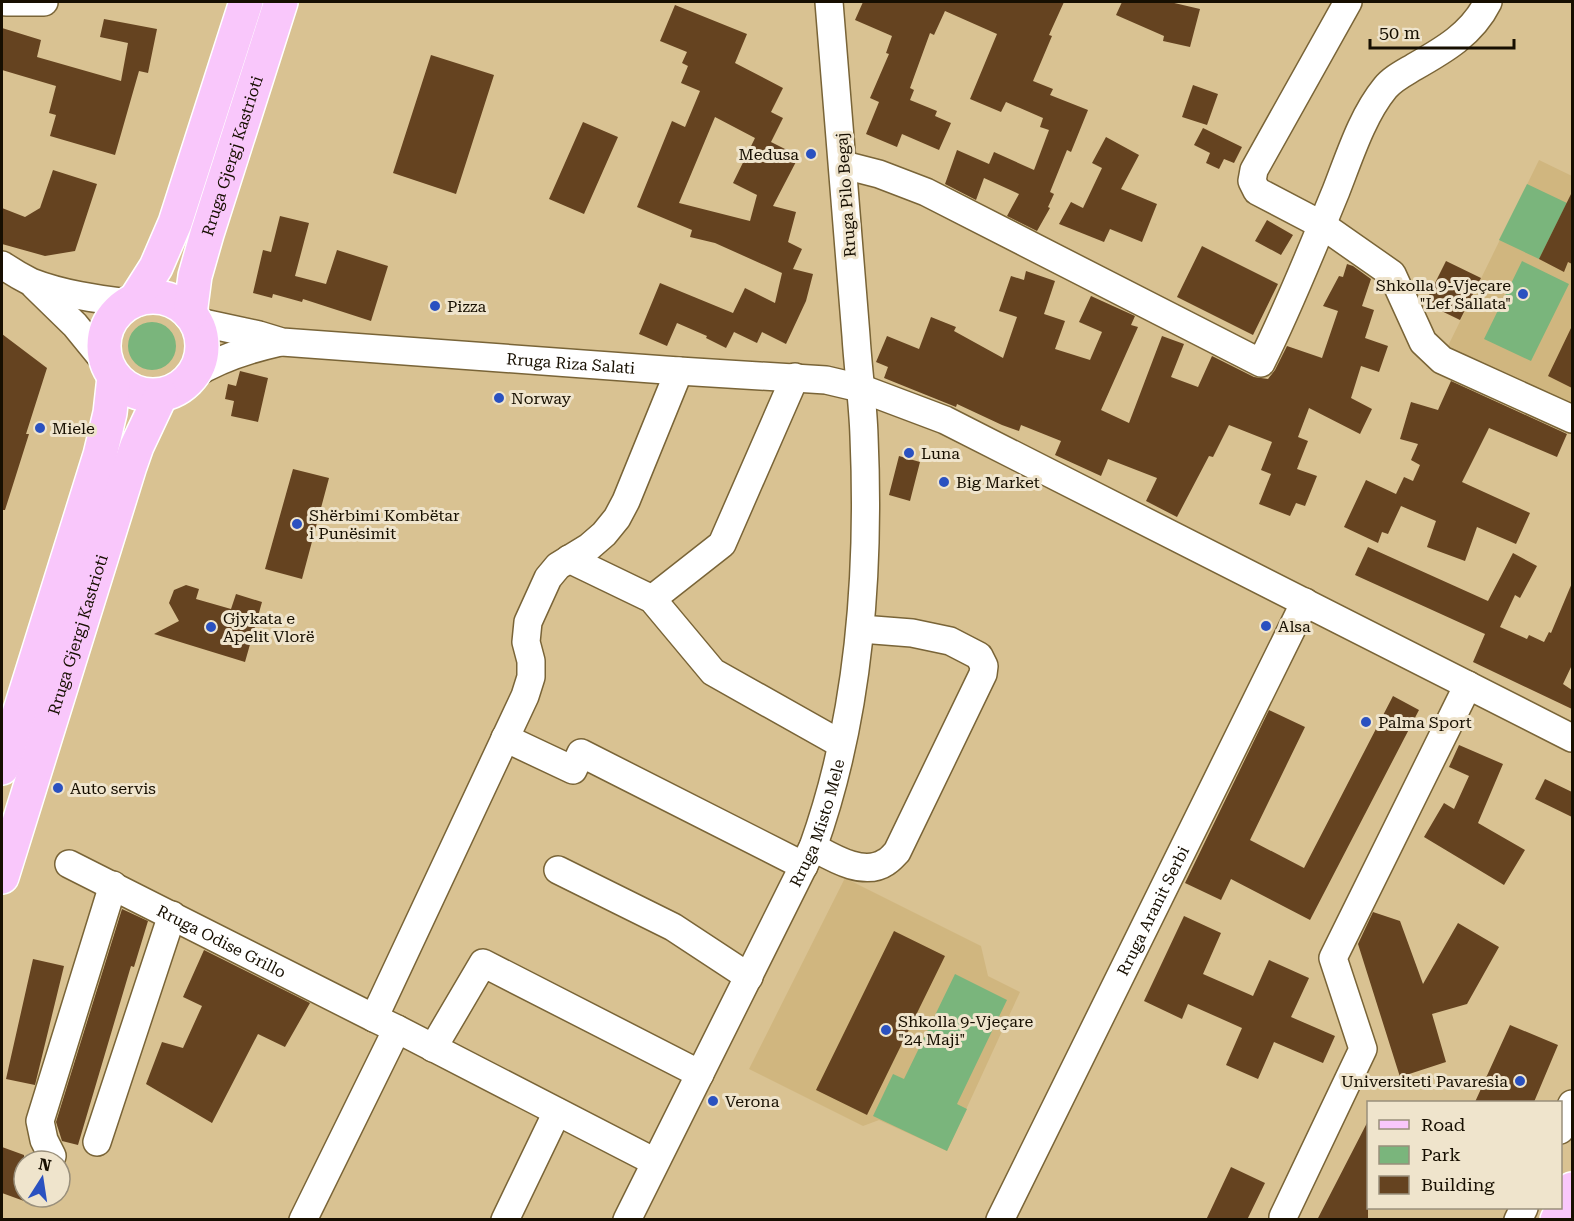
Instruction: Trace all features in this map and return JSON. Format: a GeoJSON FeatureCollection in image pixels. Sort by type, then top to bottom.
{"type":"FeatureCollection","features":[{"type":"Feature","properties":{"kind":"main road","name":"Rruga Gjergj Kastrioti"},"geometry":{"type":"LineString","coordinates":[[132,302],[156,267],[175,223],[246,2]]}},
{"type":"Feature","properties":{"kind":"main road","name":"Rruga Gjergj Kastrioti"},"geometry":{"type":"LineString","coordinates":[[192,317],[195,276],[281,2]]}},
{"type":"Feature","properties":{"kind":"main road"},"geometry":{"type":"LineString","coordinates":[[150,297],[165,299],[178,305],[192,317],[202,342],[201,354],[193,375],[173,391],[148,396],[135,392],[123,386],[110,370],[104,352],[106,329],[112,319],[132,302],[150,297]]}},
{"type":"Feature","properties":{"kind":"main road","name":"Rruga Gjergj Kastrioti"},"geometry":{"type":"LineString","coordinates":[[2,768],[100,455],[110,413],[110,370]]}},
{"type":"Feature","properties":{"kind":"main road","name":"Rruga Gjergj Kastrioti"},"geometry":{"type":"LineString","coordinates":[[2,877],[130,466],[161,395]]}},
{"type":"Feature","properties":{"kind":"main road"},"geometry":{"type":"LineString","coordinates":[[1557,1220],[1572,1189]]}},
{"type":"Feature","properties":{"kind":"street"},"geometry":{"type":"LineString","coordinates":[[6,2],[44,2]]}},
{"type":"Feature","properties":{"kind":"street","name":"Rruga Pilo Begaj"},"geometry":{"type":"LineString","coordinates":[[829,2],[844,165],[860,388]]}},
{"type":"Feature","properties":{"kind":"street"},"geometry":{"type":"LineString","coordinates":[[1348,2],[1254,170],[1252,181],[1257,191],[1322,225],[1392,274],[1423,342],[1442,360],[1572,419]]}},
{"type":"Feature","properties":{"kind":"street"},"geometry":{"type":"LineString","coordinates":[[844,165],[879,174],[926,192],[1261,363],[1282,321],[1357,139],[1374,105],[1386,87],[1401,75],[1448,48],[1467,33],[1488,2]]}},
{"type":"Feature","properties":{"kind":"street"},"geometry":{"type":"LineString","coordinates":[[2,265],[30,281],[86,297],[132,302]]}},
{"type":"Feature","properties":{"kind":"street"},"geometry":{"type":"LineString","coordinates":[[30,281],[75,325],[110,370]]}},
{"type":"Feature","properties":{"kind":"street"},"geometry":{"type":"LineString","coordinates":[[192,317],[282,342]]}},
{"type":"Feature","properties":{"kind":"street"},"geometry":{"type":"LineString","coordinates":[[193,375],[214,362],[235,354],[282,342]]}},
{"type":"Feature","properties":{"kind":"street","name":"Rruga Riza Salati"},"geometry":{"type":"LineString","coordinates":[[282,342],[679,371],[795,377],[826,380],[860,388],[945,420],[1572,738]]}},
{"type":"Feature","properties":{"kind":"street"},"geometry":{"type":"LineString","coordinates":[[303,1220],[505,738],[525,696],[531,677],[531,661],[526,642],[528,622],[548,578],[558,566],[589,547],[617,518],[679,371]]}},
{"type":"Feature","properties":{"kind":"street"},"geometry":{"type":"LineString","coordinates":[[652,599],[722,544],[795,377]]}},
{"type":"Feature","properties":{"kind":"street","name":"Rruga Misto Mele"},"geometry":{"type":"LineString","coordinates":[[627,1220],[808,857],[825,814],[841,744],[861,629],[866,483],[860,388]]}},
{"type":"Feature","properties":{"kind":"street"},"geometry":{"type":"LineString","coordinates":[[568,559],[652,599],[712,672],[841,744]]}},
{"type":"Feature","properties":{"kind":"street","name":"Rruga Aranit Serbi"},"geometry":{"type":"LineString","coordinates":[[1000,1220],[1305,602]]}},
{"type":"Feature","properties":{"kind":"street"},"geometry":{"type":"LineString","coordinates":[[505,738],[573,770],[581,753],[808,857],[870,867],[885,863],[897,852],[984,666],[980,656],[950,641],[912,633],[861,629]]}},
{"type":"Feature","properties":{"kind":"street"},"geometry":{"type":"LineString","coordinates":[[1284,1220],[1283,1216],[1363,1049],[1333,958],[1468,685]]}},
{"type":"Feature","properties":{"kind":"street","name":"Rruga Odise Grillo"},"geometry":{"type":"LineString","coordinates":[[69,864],[655,1162]]}},
{"type":"Feature","properties":{"kind":"street"},"geometry":{"type":"LineString","coordinates":[[558,870],[673,927],[748,977]]}},
{"type":"Feature","properties":{"kind":"street"},"geometry":{"type":"LineString","coordinates":[[48,1149],[40,1120],[113,885]]}},
{"type":"Feature","properties":{"kind":"street"},"geometry":{"type":"LineString","coordinates":[[97,1142],[172,915]]}},
{"type":"Feature","properties":{"kind":"street"},"geometry":{"type":"LineString","coordinates":[[433,1048],[483,963],[700,1074]]}},
{"type":"Feature","properties":{"kind":"street"},"geometry":{"type":"LineString","coordinates":[[1562,1126],[1572,1104]]}},
{"type":"Feature","properties":{"kind":"street"},"geometry":{"type":"LineString","coordinates":[[505,1220],[557,1112]]}},
{"type":"Feature","properties":{"kind":"shaded area","name":"Shkolla 9-Vjeçare \"Lef Sallata\""},"geometry":{"type":"Polygon","coordinates":[[[1539,160],[1572,176],[1572,408],[1447,348],[1539,160]]]}},
{"type":"Feature","properties":{"kind":"shaded area","name":"Shkolla 9-Vjeçare \"24 Maji\""},"geometry":{"type":"Polygon","coordinates":[[[845,878],[981,946],[988,976],[1020,992],[947,1151],[879,1120],[863,1126],[749,1069],[845,878]]]}},
{"type":"Feature","properties":{"kind":"green space"},"geometry":{"type":"Polygon","coordinates":[[[1527,184],[1567,203],[1539,259],[1499,240],[1527,184]]]}},
{"type":"Feature","properties":{"kind":"green space"},"geometry":{"type":"Polygon","coordinates":[[[1522,261],[1569,284],[1531,361],[1484,339],[1522,261]]]}},
{"type":"Feature","properties":{"kind":"green space"},"geometry":{"type":"Polygon","coordinates":[[[147,322],[157,322],[169,329],[176,341],[176,351],[169,363],[157,370],[147,370],[132,359],[128,351],[128,341],[139,326],[147,322]]]}},
{"type":"Feature","properties":{"kind":"green space"},"geometry":{"type":"Polygon","coordinates":[[[955,974],[1007,1000],[957,1104],[967,1109],[947,1151],[873,1116],[893,1074],[904,1079],[955,974]]]}},
{"type":"Feature","properties":{"kind":"building"},"geometry":{"type":"Polygon","coordinates":[[[863,2],[1064,2],[1049,35],[1052,36],[1033,81],[1053,89],[1050,95],[1088,110],[1071,152],[1067,150],[1050,192],[1054,194],[1048,207],[1050,208],[1037,231],[1007,216],[1019,194],[984,178],[976,200],[945,184],[957,150],[989,164],[994,152],[1034,170],[1049,130],[1040,127],[1043,118],[1006,102],[1001,112],[970,99],[997,34],[945,11],[934,35],[930,33],[910,88],[914,90],[910,100],[937,111],[935,116],[951,123],[939,150],[902,134],[897,147],[866,134],[879,102],[870,98],[889,54],[886,53],[892,36],[855,20],[863,2]]]}},
{"type":"Feature","properties":{"kind":"building"},"geometry":{"type":"Polygon","coordinates":[[[1122,2],[1170,2],[1200,9],[1190,47],[1163,41],[1164,36],[1116,15],[1122,2]]]}},
{"type":"Feature","properties":{"kind":"building"},"geometry":{"type":"Polygon","coordinates":[[[675,5],[747,34],[735,63],[783,88],[771,112],[783,118],[771,142],[799,156],[773,206],[796,212],[788,242],[802,249],[793,269],[813,274],[806,301],[786,344],[762,332],[757,343],[734,332],[726,348],[706,338],[707,336],[677,323],[667,346],[639,334],[660,283],[733,313],[745,288],[775,303],[782,273],[715,243],[690,237],[692,230],[637,207],[672,121],[685,127],[700,91],[681,83],[688,66],[682,63],[687,52],[660,41],[675,5]],[[715,117],[679,203],[750,221],[757,195],[733,183],[755,138],[715,117]]]}},
{"type":"Feature","properties":{"kind":"building"},"geometry":{"type":"Polygon","coordinates":[[[104,19],[157,29],[148,73],[139,71],[115,155],[50,136],[56,115],[49,113],[56,86],[2,70],[2,28],[41,40],[37,57],[121,81],[128,43],[100,37],[104,19]]]}},
{"type":"Feature","properties":{"kind":"building"},"geometry":{"type":"Polygon","coordinates":[[[431,55],[494,75],[456,194],[393,173],[431,55]]]}},
{"type":"Feature","properties":{"kind":"building"},"geometry":{"type":"Polygon","coordinates":[[[1193,85],[1218,94],[1207,125],[1182,117],[1193,85]]]}},
{"type":"Feature","properties":{"kind":"building"},"geometry":{"type":"Polygon","coordinates":[[[583,122],[618,137],[584,214],[549,199],[583,122]]]}},
{"type":"Feature","properties":{"kind":"building"},"geometry":{"type":"Polygon","coordinates":[[[1203,128],[1242,147],[1234,163],[1224,159],[1219,169],[1206,163],[1210,153],[1194,145],[1203,128]]]}},
{"type":"Feature","properties":{"kind":"building"},"geometry":{"type":"Polygon","coordinates":[[[1106,137],[1139,155],[1121,189],[1157,204],[1142,242],[1110,229],[1104,242],[1059,224],[1071,202],[1083,208],[1102,168],[1092,163],[1106,137]]]}},
{"type":"Feature","properties":{"kind":"building"},"geometry":{"type":"Polygon","coordinates":[[[53,170],[97,184],[75,251],[45,256],[2,244],[2,208],[25,217],[40,208],[53,170]]]}},
{"type":"Feature","properties":{"kind":"building"},"geometry":{"type":"Polygon","coordinates":[[[1572,192],[1572,264],[1568,262],[1564,272],[1539,259],[1572,192]]]}},
{"type":"Feature","properties":{"kind":"building"},"geometry":{"type":"Polygon","coordinates":[[[280,216],[309,223],[295,276],[326,284],[337,250],[388,266],[371,321],[303,299],[302,302],[273,294],[272,298],[253,293],[263,250],[271,252],[280,216]]]}},
{"type":"Feature","properties":{"kind":"building"},"geometry":{"type":"Polygon","coordinates":[[[1267,220],[1293,235],[1281,255],[1255,241],[1267,220]]]}},
{"type":"Feature","properties":{"kind":"building"},"geometry":{"type":"Polygon","coordinates":[[[1202,246],[1278,284],[1253,335],[1177,297],[1202,246]]]}},
{"type":"Feature","properties":{"kind":"building"},"geometry":{"type":"Polygon","coordinates":[[[1446,261],[1481,278],[1460,320],[1425,303],[1446,261]]]}},
{"type":"Feature","properties":{"kind":"building"},"geometry":{"type":"Polygon","coordinates":[[[1347,264],[1371,279],[1362,306],[1374,310],[1365,338],[1388,346],[1379,372],[1361,366],[1351,398],[1372,409],[1360,434],[1309,408],[1298,437],[1308,441],[1297,469],[1317,476],[1305,506],[1296,503],[1290,516],[1259,504],[1271,474],[1261,470],[1272,442],[1229,425],[1213,457],[1209,456],[1177,517],[1146,501],[1157,478],[1108,459],[1101,476],[1055,455],[1061,441],[1021,425],[1019,431],[1002,425],[957,404],[956,407],[884,378],[888,367],[876,362],[887,336],[919,349],[931,317],[956,327],[954,331],[1003,358],[1017,317],[999,311],[1011,276],[1024,280],[1026,271],[1055,281],[1044,314],[1065,321],[1055,349],[1090,360],[1102,332],[1079,322],[1091,296],[1135,316],[1131,325],[1138,327],[1101,410],[1129,423],[1162,336],[1184,344],[1171,377],[1198,387],[1212,356],[1254,377],[1268,379],[1287,346],[1322,358],[1338,311],[1323,306],[1339,276],[1343,277],[1347,264]]]}},
{"type":"Feature","properties":{"kind":"building"},"geometry":{"type":"Polygon","coordinates":[[[1572,326],[1572,388],[1548,376],[1572,326]]]}},
{"type":"Feature","properties":{"kind":"building"},"geometry":{"type":"Polygon","coordinates":[[[2,334],[47,368],[5,510],[2,510],[2,334]]]}},
{"type":"Feature","properties":{"kind":"building"},"geometry":{"type":"Polygon","coordinates":[[[240,371],[268,378],[258,422],[231,416],[234,401],[225,399],[228,384],[236,386],[240,371]]]}},
{"type":"Feature","properties":{"kind":"building"},"geometry":{"type":"Polygon","coordinates":[[[1451,381],[1567,434],[1557,457],[1489,428],[1462,482],[1530,513],[1516,544],[1477,527],[1465,561],[1427,547],[1436,521],[1401,506],[1388,534],[1382,532],[1378,543],[1344,527],[1366,480],[1396,494],[1404,477],[1413,481],[1420,465],[1411,460],[1418,444],[1400,439],[1411,402],[1438,410],[1451,381]]]}},
{"type":"Feature","properties":{"kind":"building"},"geometry":{"type":"Polygon","coordinates":[[[899,456],[920,462],[910,501],[889,495],[899,456]]]}},
{"type":"Feature","properties":{"kind":"building","name":"Shërbimi Kombëtar i Punësimit"},"geometry":{"type":"Polygon","coordinates":[[[293,469],[329,478],[302,579],[265,569],[293,469]]]}},
{"type":"Feature","properties":{"kind":"building"},"geometry":{"type":"Polygon","coordinates":[[[1368,547],[1488,601],[1513,553],[1537,566],[1520,598],[1515,595],[1500,627],[1527,639],[1529,635],[1544,642],[1549,632],[1551,633],[1572,583],[1572,665],[1563,684],[1572,690],[1572,709],[1473,662],[1485,634],[1355,575],[1368,547]]]}},
{"type":"Feature","properties":{"kind":"building","name":"Gjykata e Apelit Vlorë"},"geometry":{"type":"Polygon","coordinates":[[[186,585],[199,589],[196,599],[231,609],[236,594],[262,602],[245,662],[154,634],[179,621],[169,603],[174,590],[186,585]]]}},
{"type":"Feature","properties":{"kind":"building"},"geometry":{"type":"Polygon","coordinates":[[[1393,696],[1419,710],[1310,920],[1231,879],[1221,900],[1185,883],[1269,710],[1305,727],[1250,840],[1304,868],[1393,696]]]}},
{"type":"Feature","properties":{"kind":"building"},"geometry":{"type":"Polygon","coordinates":[[[1459,745],[1503,764],[1478,823],[1525,850],[1504,885],[1424,837],[1444,803],[1454,809],[1469,776],[1449,767],[1459,745]]]}},
{"type":"Feature","properties":{"kind":"building"},"geometry":{"type":"Polygon","coordinates":[[[1545,779],[1572,792],[1572,817],[1535,799],[1545,779]]]}},
{"type":"Feature","properties":{"kind":"building"},"geometry":{"type":"Polygon","coordinates":[[[122,909],[148,921],[134,967],[131,966],[78,1145],[62,1141],[56,1122],[122,909]]]}},
{"type":"Feature","properties":{"kind":"building"},"geometry":{"type":"Polygon","coordinates":[[[1373,912],[1400,921],[1423,984],[1458,923],[1499,947],[1467,1004],[1432,1014],[1446,1062],[1400,1077],[1358,944],[1373,912]]]}},
{"type":"Feature","properties":{"kind":"building"},"geometry":{"type":"Polygon","coordinates":[[[1184,916],[1221,933],[1203,974],[1253,996],[1269,960],[1309,978],[1291,1017],[1335,1036],[1323,1063],[1274,1042],[1258,1079],[1226,1065],[1242,1028],[1188,1004],[1182,1019],[1144,1001],[1184,916]]]}},
{"type":"Feature","properties":{"kind":"building"},"geometry":{"type":"Polygon","coordinates":[[[894,931],[945,956],[867,1115],[816,1090],[894,931]]]}},
{"type":"Feature","properties":{"kind":"building"},"geometry":{"type":"Polygon","coordinates":[[[204,950],[310,1003],[285,1047],[258,1034],[212,1123],[146,1084],[162,1042],[183,1048],[202,1006],[183,997],[204,950]]]}},
{"type":"Feature","properties":{"kind":"building"},"geometry":{"type":"Polygon","coordinates":[[[33,959],[64,966],[35,1085],[6,1079],[33,959]]]}},
{"type":"Feature","properties":{"kind":"building"},"geometry":{"type":"Polygon","coordinates":[[[1510,1025],[1558,1045],[1534,1101],[1475,1101],[1510,1025]]]}},
{"type":"Feature","properties":{"kind":"building"},"geometry":{"type":"Polygon","coordinates":[[[1367,1123],[1368,1220],[1317,1220],[1367,1123]]]}},
{"type":"Feature","properties":{"kind":"building"},"geometry":{"type":"Polygon","coordinates":[[[2,1147],[12,1151],[12,1197],[2,1193],[2,1147]]]}},
{"type":"Feature","properties":{"kind":"building"},"geometry":{"type":"Polygon","coordinates":[[[1231,1167],[1265,1183],[1247,1220],[1206,1220],[1231,1167]]]}},
{"type":"Feature","properties":{"kind":"place","name":"Medusa"},"geometry":{"type":"Point","coordinates":[811,154]}},
{"type":"Feature","properties":{"kind":"place","name":"Shkolla 9-Vjeçare \"Lef Sallata\""},"geometry":{"type":"Point","coordinates":[1523,294]}},
{"type":"Feature","properties":{"kind":"place","name":"Pizza"},"geometry":{"type":"Point","coordinates":[435,306]}},
{"type":"Feature","properties":{"kind":"place","name":"Norway"},"geometry":{"type":"Point","coordinates":[499,398]}},
{"type":"Feature","properties":{"kind":"place","name":"Miele"},"geometry":{"type":"Point","coordinates":[40,428]}},
{"type":"Feature","properties":{"kind":"place","name":"Luna"},"geometry":{"type":"Point","coordinates":[909,453]}},
{"type":"Feature","properties":{"kind":"place","name":"Big Market"},"geometry":{"type":"Point","coordinates":[944,482]}},
{"type":"Feature","properties":{"kind":"place","name":"Shërbimi Kombëtar i Punësimit"},"geometry":{"type":"Point","coordinates":[297,524]}},
{"type":"Feature","properties":{"kind":"place","name":"Alsa"},"geometry":{"type":"Point","coordinates":[1266,626]}},
{"type":"Feature","properties":{"kind":"place","name":"Gjykata e Apelit Vlorë"},"geometry":{"type":"Point","coordinates":[211,627]}},
{"type":"Feature","properties":{"kind":"place","name":"Palma Sport"},"geometry":{"type":"Point","coordinates":[1366,722]}},
{"type":"Feature","properties":{"kind":"place","name":"Auto servis"},"geometry":{"type":"Point","coordinates":[58,788]}},
{"type":"Feature","properties":{"kind":"place","name":"Shkolla 9-Vjeçare \"24 Maji\""},"geometry":{"type":"Point","coordinates":[886,1030]}},
{"type":"Feature","properties":{"kind":"place","name":"Universiteti Pavaresia"},"geometry":{"type":"Point","coordinates":[1520,1081]}},
{"type":"Feature","properties":{"kind":"place","name":"Verona"},"geometry":{"type":"Point","coordinates":[713,1101]}}]}
